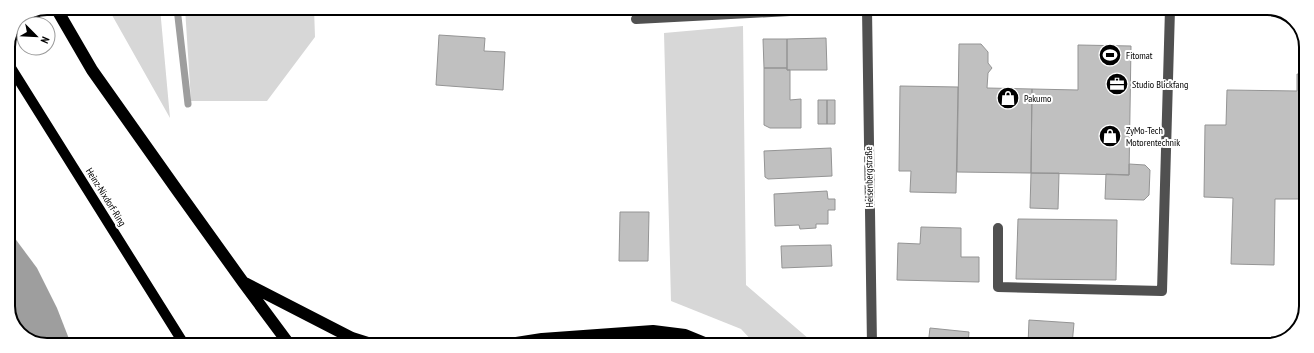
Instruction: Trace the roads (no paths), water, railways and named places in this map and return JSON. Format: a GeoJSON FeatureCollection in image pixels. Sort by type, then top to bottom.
{"type":"FeatureCollection","features":[{"type":"Feature","properties":{"kind":"highway"},"geometry":{"type":"LineString","coordinates":[[60,15],[92,70],[242,282],[284,338]]}},
{"type":"Feature","properties":{"kind":"highway"},"geometry":{"type":"LineString","coordinates":[[242,282],[352,338]]}},
{"type":"Feature","properties":{"kind":"highway"},"geometry":{"type":"LineString","coordinates":[[542,338],[653,331],[685,335],[692,338]]}},
{"type":"Feature","properties":{"kind":"highway"},"geometry":{"type":"LineString","coordinates":[[608,338],[618,334]]}},
{"type":"Feature","properties":{"kind":"main road","name":"Heinz-Nixdorf-Ring"},"geometry":{"type":"LineString","coordinates":[[15,74],[180,338]]}},
{"type":"Feature","properties":{"kind":"street"},"geometry":{"type":"LineString","coordinates":[[636,19],[713,15]]}},
{"type":"Feature","properties":{"kind":"street","name":"Heisenbergstraße"},"geometry":{"type":"LineString","coordinates":[[867,15],[872,338]]}},
{"type":"Feature","properties":{"kind":"street"},"geometry":{"type":"LineString","coordinates":[[998,228],[998,287],[1162,291],[1170,15]]}},
{"type":"Feature","properties":{"kind":"waterway"},"geometry":{"type":"LineString","coordinates":[[178,15],[188,104]]}},
{"type":"Feature","properties":{"kind":"place","name":"Fitomat"},"geometry":{"type":"Point","coordinates":[1110,55]}},
{"type":"Feature","properties":{"kind":"place","name":"Studio Blickfang"},"geometry":{"type":"Point","coordinates":[1117,84]}},
{"type":"Feature","properties":{"kind":"place","name":"Pakumo"},"geometry":{"type":"Point","coordinates":[1008,98]}},
{"type":"Feature","properties":{"kind":"place","name":"ZyMo-Tech Motorentechnik"},"geometry":{"type":"Point","coordinates":[1110,136]}}]}
